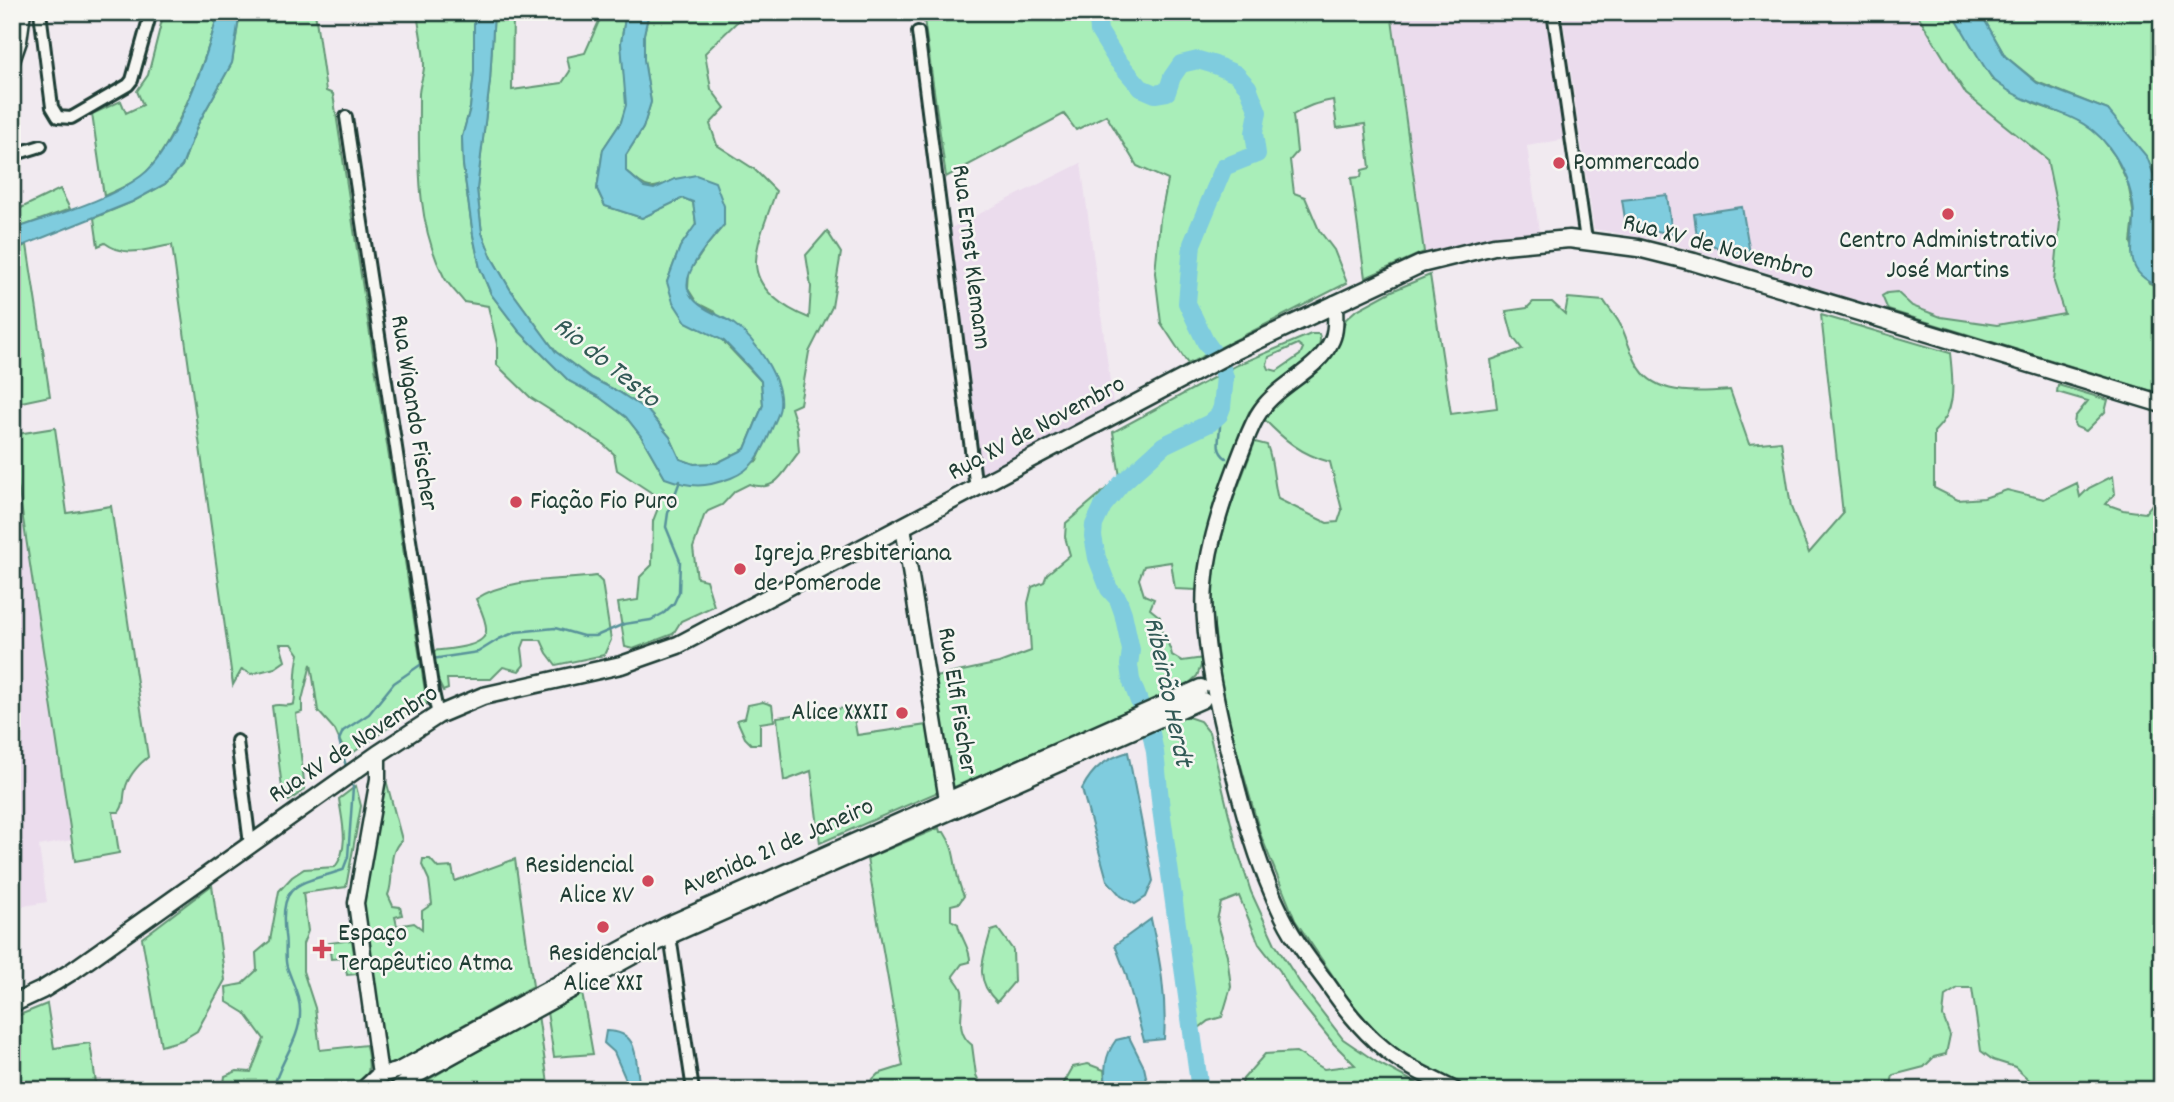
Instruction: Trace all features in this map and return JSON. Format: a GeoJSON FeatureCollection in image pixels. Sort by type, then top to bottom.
{"type":"FeatureCollection","features":[{"type":"Feature","properties":{"kind":"main road"},"geometry":{"type":"LineString","coordinates":[[12,61],[19,41],[23,12]]}},
{"type":"Feature","properties":{"kind":"main road","name":"Rua XV de Novembro"},"geometry":{"type":"LineString","coordinates":[[12,1004],[71,972],[378,754],[438,715],[483,696],[621,665],[659,653],[1235,351],[1421,264],[1464,251],[1524,242],[1586,240],[1638,248],[1693,262],[2162,404]]}},
{"type":"Feature","properties":{"kind":"main road"},"geometry":{"type":"LineString","coordinates":[[1335,303],[1335,328],[1326,351],[1262,408],[1238,459],[1213,541],[1206,575],[1204,603],[1211,660],[1205,693],[1220,721],[1238,790],[1264,870],[1296,939],[1340,1002],[1382,1048],[1409,1066],[1455,1090]]}},
{"type":"Feature","properties":{"kind":"main road","name":"Rua Elfi Fischer"},"geometry":{"type":"LineString","coordinates":[[903,527],[947,800]]}},
{"type":"Feature","properties":{"kind":"main road","name":"Avenida 21 de Janeiro"},"geometry":{"type":"LineString","coordinates":[[398,1089],[410,1079],[458,1052],[670,936],[1205,693]]}},
{"type":"Feature","properties":{"kind":"main road","name":"Avenida 21 de Janeiro"},"geometry":{"type":"LineString","coordinates":[[374,1082],[664,926],[947,800],[1138,722]]}},
{"type":"Feature","properties":{"kind":"main road"},"geometry":{"type":"LineString","coordinates":[[378,754],[378,779],[356,902],[374,1082],[396,1080],[398,1089]]}},
{"type":"Feature","properties":{"kind":"street"},"geometry":{"type":"LineString","coordinates":[[40,12],[52,107],[54,114],[65,119],[71,118],[132,80],[151,12]]}},
{"type":"Feature","properties":{"kind":"street"},"geometry":{"type":"LineString","coordinates":[[1553,12],[1586,240]]}},
{"type":"Feature","properties":{"kind":"street","name":"Rua Ernst Klemann"},"geometry":{"type":"LineString","coordinates":[[918,32],[976,489]]}},
{"type":"Feature","properties":{"kind":"street","name":"Rua Wigando Fischer"},"geometry":{"type":"LineString","coordinates":[[346,117],[438,715]]}},
{"type":"Feature","properties":{"kind":"street"},"geometry":{"type":"LineString","coordinates":[[12,155],[41,146]]}},
{"type":"Feature","properties":{"kind":"street"},"geometry":{"type":"LineString","coordinates":[[237,741],[250,844]]}},
{"type":"Feature","properties":{"kind":"street"},"geometry":{"type":"LineString","coordinates":[[670,936],[693,1090]]}},
{"type":"Feature","properties":{"kind":"shaded area"},"geometry":{"type":"Polygon","coordinates":[[[1391,12],[1547,12],[1566,139],[1527,146],[1539,231],[1493,237],[1424,252],[1391,12]]]}},
{"type":"Feature","properties":{"kind":"shaded area"},"geometry":{"type":"Polygon","coordinates":[[[1562,12],[1916,12],[1966,94],[2047,159],[2060,222],[2054,282],[2103,377],[1701,252],[1661,241],[1594,229],[1562,12]]]}},
{"type":"Feature","properties":{"kind":"shaded area"},"geometry":{"type":"Polygon","coordinates":[[[1081,163],[1113,404],[980,475],[949,229],[1081,163]]]}},
{"type":"Feature","properties":{"kind":"shaded area"},"geometry":{"type":"Polygon","coordinates":[[[13,446],[72,840],[39,846],[47,902],[12,908],[13,446]]]}},
{"type":"Feature","properties":{"kind":"green space"},"geometry":{"type":"Polygon","coordinates":[[[164,12],[218,12],[198,75],[166,145],[143,175],[104,196],[92,114],[121,101],[126,113],[143,105],[137,91],[148,75],[164,12]]]}},
{"type":"Feature","properties":{"kind":"green space"},"geometry":{"type":"Polygon","coordinates":[[[240,12],[315,12],[326,91],[333,94],[427,704],[402,718],[347,757],[335,730],[318,711],[311,664],[302,700],[302,712],[296,714],[305,789],[289,801],[283,796],[272,706],[294,704],[299,654],[292,644],[280,644],[285,661],[275,668],[251,674],[242,669],[233,685],[172,245],[129,251],[113,248],[105,243],[98,246],[94,218],[165,184],[182,166],[198,124],[232,63],[240,12]]]}},
{"type":"Feature","properties":{"kind":"green space"},"geometry":{"type":"Polygon","coordinates":[[[417,12],[474,12],[474,72],[470,108],[462,137],[463,165],[480,268],[491,294],[519,331],[569,381],[599,397],[626,417],[641,436],[665,478],[757,461],[780,405],[715,312],[697,303],[688,289],[689,272],[724,225],[675,179],[649,187],[626,171],[626,155],[643,128],[651,102],[644,60],[644,34],[649,12],[743,12],[741,18],[705,53],[711,89],[725,108],[710,124],[717,145],[754,169],[776,191],[761,235],[756,261],[757,271],[766,289],[782,304],[809,318],[811,287],[806,255],[827,231],[841,253],[832,307],[809,352],[800,404],[791,408],[797,427],[799,452],[773,483],[766,486],[749,484],[735,491],[722,505],[708,511],[704,516],[693,548],[697,578],[706,580],[714,606],[681,621],[673,634],[633,649],[625,647],[618,603],[638,600],[640,577],[652,565],[653,521],[658,508],[655,495],[617,470],[614,454],[602,443],[531,398],[497,365],[497,344],[488,306],[464,302],[444,277],[435,256],[423,212],[419,94],[424,66],[417,12]]]}},
{"type":"Feature","properties":{"kind":"green space"},"geometry":{"type":"Polygon","coordinates":[[[494,12],[513,12],[512,90],[562,83],[570,71],[567,57],[585,53],[603,12],[626,12],[621,43],[627,105],[621,122],[603,149],[597,189],[605,206],[642,218],[683,198],[693,202],[696,225],[680,247],[667,282],[761,381],[763,405],[745,449],[717,463],[694,464],[680,459],[670,437],[648,411],[591,378],[556,352],[510,289],[492,258],[482,233],[477,189],[490,81],[494,12]]]}},
{"type":"Feature","properties":{"kind":"green space"},"geometry":{"type":"Polygon","coordinates":[[[923,12],[1391,12],[1424,252],[1365,278],[1351,178],[1361,177],[1362,170],[1370,168],[1365,124],[1337,128],[1333,100],[1302,109],[1293,115],[1297,152],[1290,160],[1294,193],[1305,197],[1319,230],[1334,250],[1347,283],[1188,364],[1161,323],[1155,273],[1160,219],[1168,180],[1137,166],[1106,115],[1076,130],[1064,114],[946,177],[923,12]]]}},
{"type":"Feature","properties":{"kind":"green space"},"geometry":{"type":"Polygon","coordinates":[[[1916,12],[1952,12],[1993,80],[2035,104],[2073,117],[2098,133],[2115,156],[2128,183],[2134,216],[2131,243],[2149,283],[2162,288],[2162,394],[1888,310],[1882,296],[1897,292],[1912,306],[1941,317],[1997,325],[2064,313],[2054,282],[2060,222],[2047,159],[1966,94],[1916,12]]]}},
{"type":"Feature","properties":{"kind":"green space"},"geometry":{"type":"Polygon","coordinates":[[[1980,12],[2162,12],[2162,248],[2159,189],[2108,110],[2037,82],[2005,56],[1980,12]]]}},
{"type":"Feature","properties":{"kind":"green space"},"geometry":{"type":"Polygon","coordinates":[[[60,189],[70,209],[12,230],[12,203],[21,208],[60,189]]]}},
{"type":"Feature","properties":{"kind":"green space"},"geometry":{"type":"Polygon","coordinates":[[[27,245],[50,396],[12,404],[12,250],[27,245]]]}},
{"type":"Feature","properties":{"kind":"green space"},"geometry":{"type":"Polygon","coordinates":[[[1430,275],[1451,414],[1497,408],[1491,360],[1522,349],[1513,337],[1506,311],[1527,308],[1533,302],[1552,302],[1565,314],[1568,298],[1604,301],[1620,324],[1639,367],[1651,380],[1661,386],[1684,391],[1730,390],[1749,444],[1781,441],[1791,507],[1809,553],[1843,514],[1821,315],[1950,353],[1952,396],[1947,415],[1934,432],[1934,488],[1958,500],[1984,498],[2007,490],[2044,499],[2077,483],[2080,497],[2089,488],[2113,476],[2115,494],[2106,504],[2145,513],[2156,499],[2162,474],[2162,1090],[2040,1090],[2015,1067],[1993,1060],[1981,1051],[1972,988],[1958,988],[1945,996],[1943,1016],[1950,1035],[1946,1054],[1934,1057],[1924,1067],[1893,1075],[1890,1090],[1464,1090],[1432,1075],[1387,1042],[1354,1007],[1295,920],[1261,836],[1232,734],[1221,683],[1210,593],[1215,562],[1230,508],[1255,442],[1267,445],[1278,499],[1327,523],[1338,522],[1342,510],[1330,462],[1294,445],[1264,419],[1269,410],[1333,354],[1346,319],[1355,311],[1430,275]]]}},
{"type":"Feature","properties":{"kind":"green space"},"geometry":{"type":"Polygon","coordinates":[[[1311,334],[1319,334],[1320,342],[1314,353],[1270,389],[1249,412],[1201,564],[1197,590],[1175,589],[1171,562],[1144,566],[1139,579],[1144,595],[1154,599],[1150,609],[1160,617],[1161,629],[1172,655],[1182,661],[1204,658],[1197,676],[1185,687],[952,788],[935,677],[999,663],[1031,651],[1028,603],[1032,587],[1044,582],[1047,574],[1070,555],[1065,537],[1066,523],[1120,477],[1113,432],[1235,366],[1311,334]],[[1298,344],[1269,357],[1269,369],[1277,371],[1300,355],[1303,348],[1298,344]]]}},
{"type":"Feature","properties":{"kind":"green space"},"geometry":{"type":"Polygon","coordinates":[[[2058,385],[2108,400],[2105,412],[2086,431],[2076,427],[2075,417],[2088,401],[2057,392],[2058,385]]]}},
{"type":"Feature","properties":{"kind":"green space"},"geometry":{"type":"Polygon","coordinates":[[[12,408],[17,434],[55,428],[67,513],[111,506],[148,757],[128,780],[121,809],[119,812],[113,812],[119,853],[75,861],[12,446],[12,408]]]}},
{"type":"Feature","properties":{"kind":"green space"},"geometry":{"type":"Polygon","coordinates":[[[596,576],[602,582],[611,640],[604,655],[556,665],[541,640],[525,640],[522,648],[524,665],[519,671],[503,667],[491,679],[447,679],[448,689],[443,691],[437,679],[433,651],[464,647],[484,637],[485,623],[476,599],[519,583],[596,576]]]}},
{"type":"Feature","properties":{"kind":"green space"},"geometry":{"type":"Polygon","coordinates":[[[763,702],[772,705],[774,721],[760,723],[760,744],[751,744],[745,738],[737,720],[745,718],[748,705],[763,702]]]}},
{"type":"Feature","properties":{"kind":"green space"},"geometry":{"type":"Polygon","coordinates":[[[852,707],[857,735],[927,725],[938,792],[820,843],[811,771],[784,781],[777,717],[852,707]]]}},
{"type":"Feature","properties":{"kind":"green space"},"geometry":{"type":"Polygon","coordinates":[[[1188,717],[1200,721],[1209,732],[1237,848],[1251,892],[1275,944],[1302,986],[1343,1039],[1378,1063],[1429,1090],[1241,1090],[1243,1079],[1265,1054],[1296,1052],[1324,1069],[1355,1065],[1334,1044],[1291,991],[1280,971],[1259,944],[1239,896],[1221,903],[1217,920],[1227,955],[1231,987],[1222,1017],[1208,1021],[1194,1032],[1187,1025],[1184,1006],[1189,1003],[1176,907],[1167,885],[1157,822],[1157,789],[1143,733],[1188,717]]]}},
{"type":"Feature","properties":{"kind":"green space"},"geometry":{"type":"Polygon","coordinates":[[[385,776],[402,840],[392,859],[388,895],[393,906],[400,907],[402,915],[395,917],[397,926],[414,923],[422,929],[422,911],[432,904],[429,880],[422,865],[423,859],[430,859],[438,868],[452,867],[455,881],[515,859],[533,986],[388,1067],[385,1064],[362,904],[385,776]]]}},
{"type":"Feature","properties":{"kind":"green space"},"geometry":{"type":"Polygon","coordinates":[[[356,786],[361,806],[346,887],[303,893],[308,931],[303,944],[303,971],[315,1008],[320,1050],[366,1045],[369,1066],[366,1076],[351,1090],[230,1090],[224,1083],[225,1076],[237,1071],[251,1072],[264,1039],[245,1013],[227,1002],[226,987],[242,984],[257,970],[256,953],[270,941],[279,891],[304,869],[335,867],[344,842],[339,799],[356,786]]]}},
{"type":"Feature","properties":{"kind":"green space"},"geometry":{"type":"Polygon","coordinates":[[[939,828],[951,847],[964,896],[959,903],[951,905],[951,920],[958,924],[970,962],[962,964],[953,976],[962,991],[961,1027],[972,1045],[976,1075],[983,1090],[854,1090],[867,1085],[878,1074],[903,1066],[867,858],[939,828]]]}},
{"type":"Feature","properties":{"kind":"green space"},"geometry":{"type":"Polygon","coordinates":[[[212,885],[225,980],[197,1031],[182,1040],[161,1046],[142,938],[212,885]]]}},
{"type":"Feature","properties":{"kind":"green space"},"geometry":{"type":"Polygon","coordinates":[[[998,929],[1013,950],[1014,982],[997,1002],[985,985],[982,968],[991,931],[998,929]]]}},
{"type":"Feature","properties":{"kind":"green space"},"geometry":{"type":"Polygon","coordinates":[[[352,940],[357,974],[347,975],[344,958],[331,959],[329,943],[352,940]]]}},
{"type":"Feature","properties":{"kind":"green space"},"geometry":{"type":"Polygon","coordinates":[[[582,993],[593,1054],[554,1057],[547,1012],[582,993]]]}},
{"type":"Feature","properties":{"kind":"green space"},"geometry":{"type":"Polygon","coordinates":[[[47,1004],[54,1048],[90,1043],[97,1090],[12,1090],[12,1018],[47,1004]]]}},
{"type":"Feature","properties":{"kind":"green space"},"geometry":{"type":"Polygon","coordinates":[[[538,1015],[549,1090],[411,1090],[538,1015]]]}},
{"type":"Feature","properties":{"kind":"green space"},"geometry":{"type":"Polygon","coordinates":[[[1088,1064],[1104,1070],[1106,1090],[1060,1090],[1073,1067],[1088,1064]]]}},
{"type":"Feature","properties":{"kind":"water"},"geometry":{"type":"Polygon","coordinates":[[[218,12],[240,12],[232,63],[198,124],[182,166],[165,184],[132,202],[12,250],[12,230],[112,193],[141,176],[153,164],[166,146],[188,100],[207,51],[218,12]]]}},
{"type":"Feature","properties":{"kind":"water"},"geometry":{"type":"Polygon","coordinates":[[[474,12],[494,12],[490,81],[477,189],[482,233],[492,258],[510,289],[556,352],[591,378],[648,411],[670,437],[680,459],[694,464],[717,463],[745,449],[763,405],[761,381],[724,341],[686,322],[673,302],[667,282],[680,247],[696,224],[693,202],[683,198],[642,218],[605,206],[597,189],[603,149],[621,122],[626,105],[621,43],[626,12],[649,12],[644,34],[644,60],[651,102],[643,128],[626,155],[626,171],[644,187],[654,189],[675,179],[696,175],[715,182],[724,206],[724,225],[694,264],[688,289],[695,301],[734,324],[759,349],[772,372],[780,395],[779,412],[764,446],[746,470],[713,484],[683,484],[665,478],[641,436],[626,417],[599,397],[569,381],[519,331],[491,294],[480,268],[463,165],[462,137],[470,108],[474,72],[474,12]]]}},
{"type":"Feature","properties":{"kind":"water"},"geometry":{"type":"Polygon","coordinates":[[[1952,12],[1980,12],[2005,56],[2037,83],[2108,110],[2147,157],[2159,189],[2162,288],[2149,282],[2135,268],[2132,251],[2134,209],[2131,194],[2119,163],[2103,140],[2074,119],[2027,100],[1995,81],[1952,12]]]}},
{"type":"Feature","properties":{"kind":"water"},"geometry":{"type":"Polygon","coordinates":[[[1667,195],[1672,234],[1626,225],[1622,200],[1667,195]]]}},
{"type":"Feature","properties":{"kind":"water"},"geometry":{"type":"Polygon","coordinates":[[[1742,207],[1751,259],[1722,250],[1697,237],[1694,214],[1742,207]]]}},
{"type":"Feature","properties":{"kind":"water"},"geometry":{"type":"Polygon","coordinates":[[[1128,752],[1153,881],[1146,897],[1135,904],[1121,896],[1107,880],[1082,789],[1101,765],[1128,752]]]}},
{"type":"Feature","properties":{"kind":"water"},"geometry":{"type":"Polygon","coordinates":[[[1151,919],[1162,979],[1164,1039],[1144,1041],[1126,974],[1115,945],[1151,919]]]}},
{"type":"Feature","properties":{"kind":"water"},"geometry":{"type":"Polygon","coordinates":[[[606,1031],[625,1035],[630,1040],[636,1054],[639,1082],[634,1089],[629,1087],[614,1052],[604,1043],[606,1031]]]}},
{"type":"Feature","properties":{"kind":"water"},"geometry":{"type":"Polygon","coordinates":[[[1129,1037],[1144,1067],[1149,1090],[1106,1090],[1105,1070],[1109,1052],[1116,1040],[1129,1037]]]}},
{"type":"Feature","properties":{"kind":"waterway","name":"Ribeirão Herdt"},"geometry":{"type":"LineString","coordinates":[[1097,12],[1099,31],[1117,60],[1141,88],[1155,94],[1167,92],[1172,77],[1181,64],[1198,60],[1236,74],[1248,87],[1258,112],[1254,133],[1257,154],[1224,167],[1192,244],[1187,303],[1205,341],[1220,362],[1225,377],[1219,415],[1210,423],[1164,445],[1121,484],[1103,506],[1094,525],[1093,536],[1097,558],[1109,589],[1118,599],[1123,613],[1131,650],[1131,680],[1151,733],[1155,752],[1200,1090]]}},
{"type":"Feature","properties":{"kind":"waterway"},"geometry":{"type":"LineString","coordinates":[[1219,415],[1219,449],[1226,458]]}},
{"type":"Feature","properties":{"kind":"waterway"},"geometry":{"type":"LineString","coordinates":[[432,659],[478,652],[516,632],[555,628],[583,636],[596,636],[624,624],[651,620],[664,613],[674,603],[679,592],[680,561],[666,527],[668,513],[680,481]]}},
{"type":"Feature","properties":{"kind":"waterway"},"geometry":{"type":"LineString","coordinates":[[347,770],[339,740],[343,731],[369,714],[394,683],[426,661]]}},
{"type":"Feature","properties":{"kind":"waterway"},"geometry":{"type":"LineString","coordinates":[[273,1090],[293,1043],[300,1014],[298,996],[286,963],[285,904],[289,894],[304,882],[343,870],[348,857],[353,787],[350,780]]}},
{"type":"Feature","properties":{"kind":"place","name":"Pommercado"},"geometry":{"type":"Point","coordinates":[1559,163]}},
{"type":"Feature","properties":{"kind":"place","name":"Centro Administrativo José Martins"},"geometry":{"type":"Point","coordinates":[1948,214]}},
{"type":"Feature","properties":{"kind":"place","name":"Fiação Fio Puro"},"geometry":{"type":"Point","coordinates":[516,502]}},
{"type":"Feature","properties":{"kind":"place","name":"Igreja Presbiteriana de Pomerode"},"geometry":{"type":"Point","coordinates":[740,569]}},
{"type":"Feature","properties":{"kind":"place","name":"Alice XXXII"},"geometry":{"type":"Point","coordinates":[902,713]}},
{"type":"Feature","properties":{"kind":"place","name":"Residencial Alice XV"},"geometry":{"type":"Point","coordinates":[648,881]}},
{"type":"Feature","properties":{"kind":"place","name":"Residencial Alice XXI"},"geometry":{"type":"Point","coordinates":[603,927]}},
{"type":"Feature","properties":{"kind":"place","name":"Espaço Terapêutico Atma"},"geometry":{"type":"Point","coordinates":[322,949]}},
{"type":"Feature","properties":{"kind":"water label","name":"Rio do Testo"},"geometry":{"type":"Point","coordinates":[605,364]}}]}
